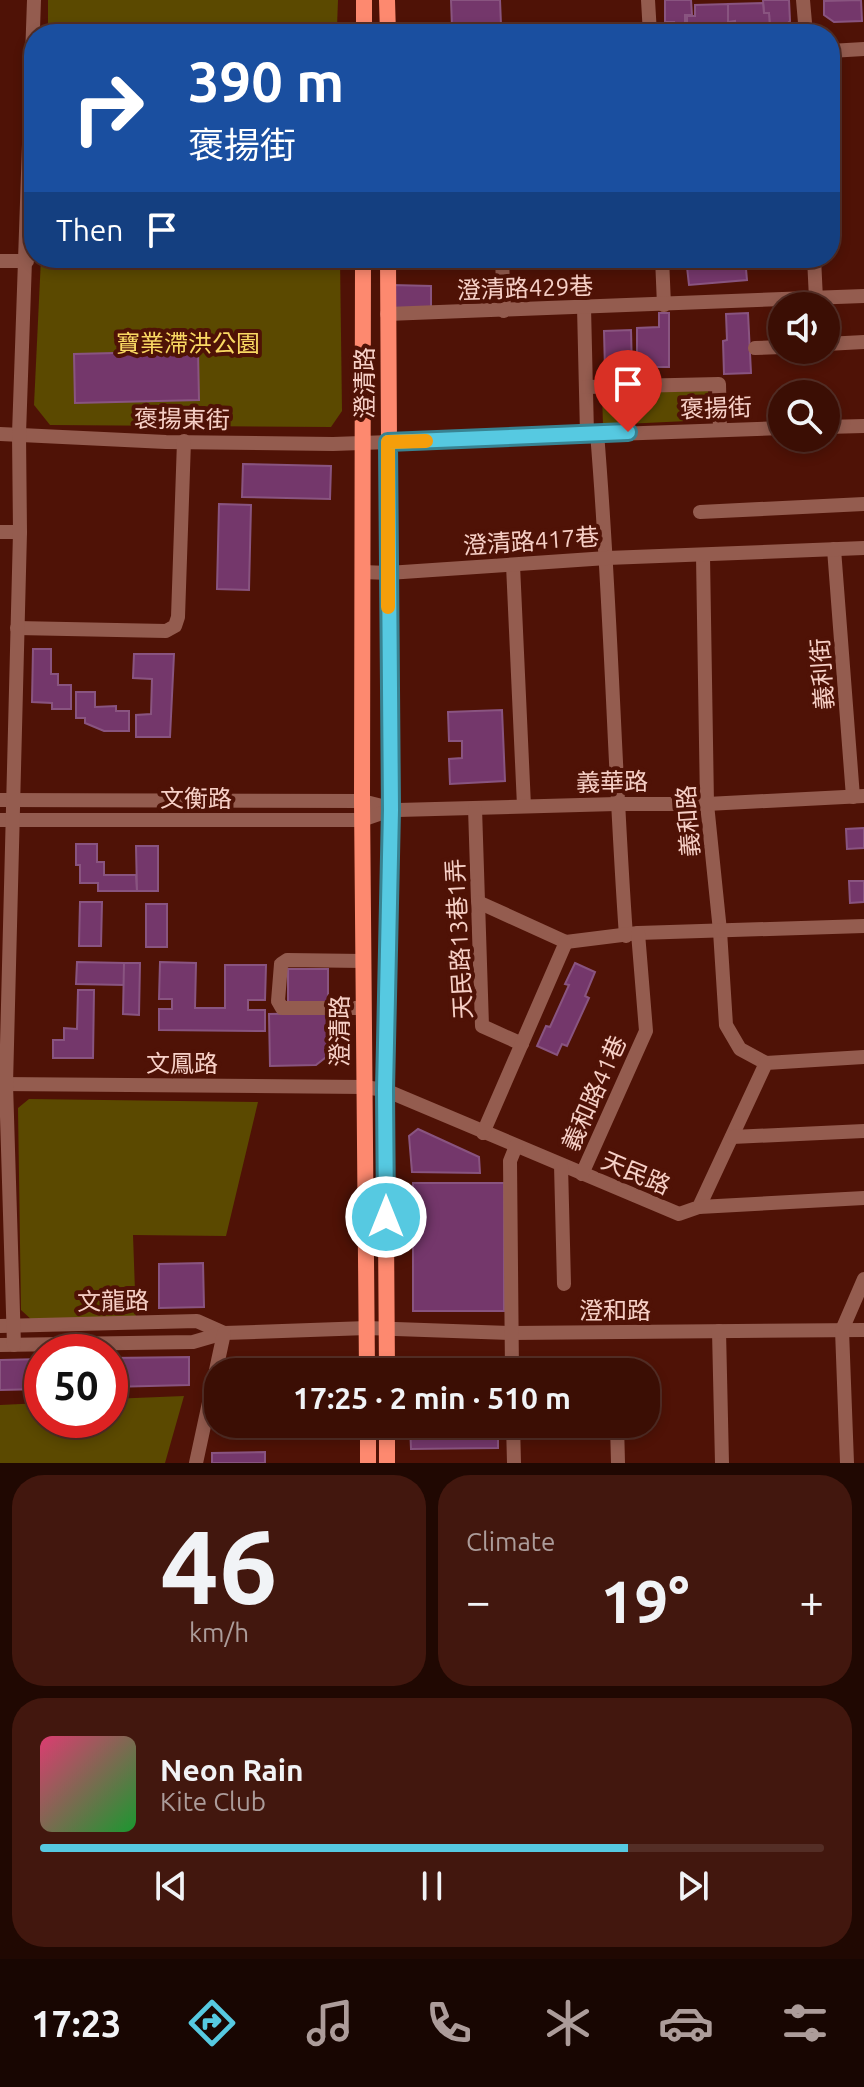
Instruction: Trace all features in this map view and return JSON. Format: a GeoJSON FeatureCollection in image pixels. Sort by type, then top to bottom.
{"type":"FeatureCollection","features":[{"type":"Feature","properties":{"kind":"main road"},"geometry":{"type":"LineString","coordinates":[[364,0],[364,24]]}},
{"type":"Feature","properties":{"kind":"main road"},"geometry":{"type":"LineString","coordinates":[[387,0],[388,24]]}},
{"type":"Feature","properties":{"kind":"main road","name":"澄清路"},"geometry":{"type":"LineString","coordinates":[[363,268],[362,820],[367,1358]]}},
{"type":"Feature","properties":{"kind":"main road","name":"澄清路"},"geometry":{"type":"LineString","coordinates":[[387,1358],[385,1090],[391,810],[388,268]]}},
{"type":"Feature","properties":{"kind":"main road"},"geometry":{"type":"LineString","coordinates":[[368,1438],[368,1463]]}},
{"type":"Feature","properties":{"kind":"main road"},"geometry":{"type":"LineString","coordinates":[[387,1438],[387,1463]]}},
{"type":"Feature","properties":{"kind":"street"},"geometry":{"type":"LineString","coordinates":[[34,0],[34,24]]}},
{"type":"Feature","properties":{"kind":"street"},"geometry":{"type":"LineString","coordinates":[[648,0],[649,24]]}},
{"type":"Feature","properties":{"kind":"street"},"geometry":{"type":"LineString","coordinates":[[803,0],[805,24]]}},
{"type":"Feature","properties":{"kind":"street"},"geometry":{"type":"LineString","coordinates":[[840,50],[864,49]]}},
{"type":"Feature","properties":{"kind":"street"},"geometry":{"type":"LineString","coordinates":[[0,261],[24,261]]}},
{"type":"Feature","properties":{"kind":"street"},"geometry":{"type":"LineString","coordinates":[[7,1345],[3,1084],[6,800],[17,628],[19,434],[27,268]]}},
{"type":"Feature","properties":{"kind":"street"},"geometry":{"type":"LineString","coordinates":[[502,268],[504,311]]}},
{"type":"Feature","properties":{"kind":"street"},"geometry":{"type":"LineString","coordinates":[[662,268],[664,305]]}},
{"type":"Feature","properties":{"kind":"street"},"geometry":{"type":"LineString","coordinates":[[814,268],[816,292]]}},
{"type":"Feature","properties":{"kind":"street","name":"澄清路429巷"},"geometry":{"type":"LineString","coordinates":[[840,298],[864,296]]}},
{"type":"Feature","properties":{"kind":"street","name":"澄清路429巷"},"geometry":{"type":"LineString","coordinates":[[387,314],[768,301]]}},
{"type":"Feature","properties":{"kind":"street","name":"義和路41巷"},"geometry":{"type":"LineString","coordinates":[[582,1174],[646,1031],[616,804],[607,558],[586,387],[584,307]]}},
{"type":"Feature","properties":{"kind":"street"},"geometry":{"type":"LineString","coordinates":[[840,343],[864,342]]}},
{"type":"Feature","properties":{"kind":"street"},"geometry":{"type":"LineString","coordinates":[[755,348],[768,348]]}},
{"type":"Feature","properties":{"kind":"street"},"geometry":{"type":"LineString","coordinates":[[586,387],[719,384],[720,430]]}},
{"type":"Feature","properties":{"kind":"street"},"geometry":{"type":"LineString","coordinates":[[840,427],[864,426]]}},
{"type":"Feature","properties":{"kind":"street","name":"褒揚街"},"geometry":{"type":"LineString","coordinates":[[363,443],[768,428]]}},
{"type":"Feature","properties":{"kind":"street","name":"褒揚東街"},"geometry":{"type":"LineString","coordinates":[[0,434],[184,441],[363,443]]}},
{"type":"Feature","properties":{"kind":"street"},"geometry":{"type":"LineString","coordinates":[[17,628],[166,631],[175,626],[178,617],[184,441]]}},
{"type":"Feature","properties":{"kind":"street"},"geometry":{"type":"LineString","coordinates":[[700,512],[864,504]]}},
{"type":"Feature","properties":{"kind":"street"},"geometry":{"type":"LineString","coordinates":[[0,532],[20,532]]}},
{"type":"Feature","properties":{"kind":"street","name":"澄清路417巷"},"geometry":{"type":"LineString","coordinates":[[363,572],[864,548]]}},
{"type":"Feature","properties":{"kind":"street","name":"義利街"},"geometry":{"type":"LineString","coordinates":[[834,549],[858,797]]}},
{"type":"Feature","properties":{"kind":"street","name":"義和路"},"geometry":{"type":"LineString","coordinates":[[703,556],[707,804],[726,1025],[740,1049],[766,1063]]}},
{"type":"Feature","properties":{"kind":"street"},"geometry":{"type":"LineString","coordinates":[[513,565],[524,806]]}},
{"type":"Feature","properties":{"kind":"street","name":"義華路"},"geometry":{"type":"LineString","coordinates":[[362,801],[391,810],[707,804],[858,797]]}},
{"type":"Feature","properties":{"kind":"street","name":"文衡路"},"geometry":{"type":"LineString","coordinates":[[6,800],[362,801]]}},
{"type":"Feature","properties":{"kind":"street","name":"天民路13巷1弄"},"geometry":{"type":"LineString","coordinates":[[475,808],[482,1026],[522,1044]]}},
{"type":"Feature","properties":{"kind":"street","name":"文衡路"},"geometry":{"type":"LineString","coordinates":[[6,820],[362,820],[391,810]]}},
{"type":"Feature","properties":{"kind":"street"},"geometry":{"type":"LineString","coordinates":[[478,902],[566,942],[632,935],[864,926]]}},
{"type":"Feature","properties":{"kind":"street"},"geometry":{"type":"LineString","coordinates":[[483,1133],[566,942]]}},
{"type":"Feature","properties":{"kind":"street"},"geometry":{"type":"LineString","coordinates":[[363,961],[287,960],[281,964],[278,1001],[282,1008],[363,1008]]}},
{"type":"Feature","properties":{"kind":"street"},"geometry":{"type":"LineString","coordinates":[[766,1063],[864,1057]]}},
{"type":"Feature","properties":{"kind":"street","name":"天民路"},"geometry":{"type":"LineString","coordinates":[[364,1087],[385,1090],[679,1214],[699,1207],[766,1063]]}},
{"type":"Feature","properties":{"kind":"street","name":"文鳳路"},"geometry":{"type":"LineString","coordinates":[[3,1084],[364,1087]]}},
{"type":"Feature","properties":{"kind":"street"},"geometry":{"type":"LineString","coordinates":[[732,1137],[864,1131]]}},
{"type":"Feature","properties":{"kind":"street"},"geometry":{"type":"LineString","coordinates":[[512,1358],[510,1161],[516,1146]]}},
{"type":"Feature","properties":{"kind":"street"},"geometry":{"type":"LineString","coordinates":[[561,1165],[564,1284]]}},
{"type":"Feature","properties":{"kind":"street"},"geometry":{"type":"LineString","coordinates":[[699,1207],[864,1198]]}},
{"type":"Feature","properties":{"kind":"street"},"geometry":{"type":"LineString","coordinates":[[847,1463],[842,1330],[864,1279]]}},
{"type":"Feature","properties":{"kind":"street","name":"文龍路"},"geometry":{"type":"LineString","coordinates":[[7,1326],[197,1321],[224,1333]]}},
{"type":"Feature","properties":{"kind":"street","name":"澄和路"},"geometry":{"type":"LineString","coordinates":[[367,1328],[511,1333],[864,1330]]}},
{"type":"Feature","properties":{"kind":"street","name":"文龍路"},"geometry":{"type":"LineString","coordinates":[[7,1345],[193,1342],[224,1333],[367,1328]]}},
{"type":"Feature","properties":{"kind":"street"},"geometry":{"type":"LineString","coordinates":[[719,1331],[722,1463]]}},
{"type":"Feature","properties":{"kind":"street"},"geometry":{"type":"LineString","coordinates":[[196,1463],[224,1333]]}},
{"type":"Feature","properties":{"kind":"street"},"geometry":{"type":"LineString","coordinates":[[513,1438],[514,1463]]}},
{"type":"Feature","properties":{"kind":"street"},"geometry":{"type":"LineString","coordinates":[[617,1438],[618,1463]]}},
{"type":"Feature","properties":{"kind":"green space"},"geometry":{"type":"Polygon","coordinates":[[[48,0],[338,0],[337,24],[48,24],[48,0]]]}},
{"type":"Feature","properties":{"kind":"green space","name":"寶業滯洪公園"},"geometry":{"type":"Polygon","coordinates":[[[41,268],[340,268],[342,411],[331,427],[50,425],[34,405],[41,268]]]}},
{"type":"Feature","properties":{"kind":"green space"},"geometry":{"type":"Polygon","coordinates":[[[708,390],[709,420],[603,425],[602,394],[708,390]]]}},
{"type":"Feature","properties":{"kind":"green space"},"geometry":{"type":"Polygon","coordinates":[[[29,1099],[258,1102],[226,1236],[133,1235],[136,1319],[33,1321],[21,1310],[18,1108],[29,1099]]]}},
{"type":"Feature","properties":{"kind":"green space"},"geometry":{"type":"Polygon","coordinates":[[[184,1396],[165,1463],[0,1463],[0,1405],[24,1404],[24,1438],[128,1438],[128,1398],[184,1396]]]}},
{"type":"Feature","properties":{"kind":"building"},"geometry":{"type":"Polygon","coordinates":[[[451,0],[500,0],[501,24],[452,24],[451,0]]]}},
{"type":"Feature","properties":{"kind":"building"},"geometry":{"type":"Polygon","coordinates":[[[665,0],[691,0],[692,15],[685,15],[685,24],[665,22],[665,0]]]}},
{"type":"Feature","properties":{"kind":"building"},"geometry":{"type":"Polygon","coordinates":[[[763,0],[789,0],[790,21],[787,24],[770,24],[769,13],[764,13],[763,0]]]}},
{"type":"Feature","properties":{"kind":"building"},"geometry":{"type":"Polygon","coordinates":[[[861,0],[862,21],[834,22],[824,15],[824,1],[861,0]]]}},
{"type":"Feature","properties":{"kind":"building"},"geometry":{"type":"Polygon","coordinates":[[[763,3],[764,13],[769,13],[770,24],[728,22],[728,4],[763,3]]]}},
{"type":"Feature","properties":{"kind":"building"},"geometry":{"type":"Polygon","coordinates":[[[728,4],[728,24],[687,24],[687,16],[695,16],[695,5],[728,4]]]}},
{"type":"Feature","properties":{"kind":"building"},"geometry":{"type":"Polygon","coordinates":[[[687,268],[746,268],[747,280],[689,285],[687,268]]]}},
{"type":"Feature","properties":{"kind":"building"},"geometry":{"type":"Polygon","coordinates":[[[392,285],[431,286],[431,310],[392,310],[392,285]]]}},
{"type":"Feature","properties":{"kind":"building"},"geometry":{"type":"Polygon","coordinates":[[[659,313],[669,313],[669,367],[637,367],[637,328],[659,327],[659,313]]]}},
{"type":"Feature","properties":{"kind":"building"},"geometry":{"type":"Polygon","coordinates":[[[748,313],[751,373],[724,374],[726,314],[748,313]]]}},
{"type":"Feature","properties":{"kind":"building"},"geometry":{"type":"Polygon","coordinates":[[[631,330],[632,369],[605,370],[604,331],[631,330]]]}},
{"type":"Feature","properties":{"kind":"building"},"geometry":{"type":"Polygon","coordinates":[[[198,351],[199,400],[75,403],[74,354],[198,351]]]}},
{"type":"Feature","properties":{"kind":"building"},"geometry":{"type":"Polygon","coordinates":[[[243,464],[331,466],[330,499],[242,497],[243,464]]]}},
{"type":"Feature","properties":{"kind":"building"},"geometry":{"type":"Polygon","coordinates":[[[219,504],[251,505],[249,590],[217,589],[219,504]]]}},
{"type":"Feature","properties":{"kind":"building"},"geometry":{"type":"Polygon","coordinates":[[[33,649],[51,649],[51,674],[58,674],[58,685],[71,685],[71,709],[52,709],[52,703],[32,702],[33,649]]]}},
{"type":"Feature","properties":{"kind":"building"},"geometry":{"type":"Polygon","coordinates":[[[134,654],[174,654],[170,737],[136,737],[136,715],[151,714],[152,679],[133,678],[134,654]]]}},
{"type":"Feature","properties":{"kind":"building"},"geometry":{"type":"Polygon","coordinates":[[[76,692],[95,692],[95,707],[116,706],[116,711],[129,711],[129,731],[104,731],[85,723],[85,718],[76,718],[76,692]]]}},
{"type":"Feature","properties":{"kind":"building"},"geometry":{"type":"Polygon","coordinates":[[[502,710],[505,781],[450,784],[449,759],[462,758],[462,741],[449,741],[448,712],[502,710]]]}},
{"type":"Feature","properties":{"kind":"building"},"geometry":{"type":"Polygon","coordinates":[[[864,828],[864,848],[847,849],[846,829],[864,828]]]}},
{"type":"Feature","properties":{"kind":"building"},"geometry":{"type":"Polygon","coordinates":[[[76,844],[97,844],[97,862],[104,862],[104,875],[136,875],[137,891],[98,891],[98,883],[80,883],[76,844]]]}},
{"type":"Feature","properties":{"kind":"building"},"geometry":{"type":"Polygon","coordinates":[[[136,846],[158,846],[158,891],[137,891],[136,846]]]}},
{"type":"Feature","properties":{"kind":"building"},"geometry":{"type":"Polygon","coordinates":[[[849,881],[864,881],[864,902],[850,903],[849,881]]]}},
{"type":"Feature","properties":{"kind":"building"},"geometry":{"type":"Polygon","coordinates":[[[80,902],[102,902],[101,946],[79,946],[80,902]]]}},
{"type":"Feature","properties":{"kind":"building"},"geometry":{"type":"Polygon","coordinates":[[[146,904],[167,904],[167,947],[146,947],[146,904]]]}},
{"type":"Feature","properties":{"kind":"building"},"geometry":{"type":"Polygon","coordinates":[[[77,962],[124,963],[124,985],[76,984],[77,962]]]}},
{"type":"Feature","properties":{"kind":"building"},"geometry":{"type":"Polygon","coordinates":[[[160,962],[196,963],[195,1008],[225,1008],[225,965],[266,965],[265,1000],[248,1000],[248,1010],[265,1010],[265,1031],[159,1030],[159,1009],[172,1009],[172,999],[159,999],[160,962]]]}},
{"type":"Feature","properties":{"kind":"building"},"geometry":{"type":"Polygon","coordinates":[[[124,963],[140,963],[139,1015],[123,1014],[124,963]]]}},
{"type":"Feature","properties":{"kind":"building"},"geometry":{"type":"Polygon","coordinates":[[[575,963],[595,972],[585,996],[589,998],[567,1046],[562,1044],[557,1055],[537,1046],[546,1026],[550,1027],[569,985],[565,984],[575,963]]]}},
{"type":"Feature","properties":{"kind":"building"},"geometry":{"type":"Polygon","coordinates":[[[288,969],[328,969],[328,1003],[288,1003],[288,969]]]}},
{"type":"Feature","properties":{"kind":"building"},"geometry":{"type":"Polygon","coordinates":[[[78,990],[94,990],[93,1058],[53,1058],[53,1040],[64,1040],[64,1028],[77,1029],[78,990]]]}},
{"type":"Feature","properties":{"kind":"building"},"geometry":{"type":"Polygon","coordinates":[[[330,1013],[330,1054],[316,1065],[270,1066],[269,1014],[330,1013]]]}},
{"type":"Feature","properties":{"kind":"building"},"geometry":{"type":"Polygon","coordinates":[[[418,1129],[479,1157],[480,1173],[412,1172],[409,1136],[418,1129]]]}},
{"type":"Feature","properties":{"kind":"building"},"geometry":{"type":"Polygon","coordinates":[[[413,1183],[504,1183],[504,1311],[413,1311],[413,1183]]]}},
{"type":"Feature","properties":{"kind":"building"},"geometry":{"type":"Polygon","coordinates":[[[203,1263],[204,1307],[159,1308],[159,1264],[203,1263]]]}},
{"type":"Feature","properties":{"kind":"building"},"geometry":{"type":"Polygon","coordinates":[[[189,1357],[189,1385],[128,1387],[128,1358],[189,1357]]]}},
{"type":"Feature","properties":{"kind":"building"},"geometry":{"type":"Polygon","coordinates":[[[24,1359],[24,1389],[0,1390],[0,1360],[24,1359]]]}},
{"type":"Feature","properties":{"kind":"building"},"geometry":{"type":"Polygon","coordinates":[[[411,1438],[498,1438],[498,1448],[411,1449],[411,1438]]]}},
{"type":"Feature","properties":{"kind":"building"},"geometry":{"type":"Polygon","coordinates":[[[265,1452],[265,1463],[212,1463],[212,1453],[265,1452]]]}},
{"type":"Feature","properties":{"kind":"slow traffic"},"geometry":{"type":"LineString","coordinates":[[388,607],[388,442],[426,441]]}},
{"type":"Feature","properties":{"kind":"route"},"geometry":{"type":"LineString","coordinates":[[386,1217],[385,1090],[391,810],[388,442],[628,432]]}}]}
